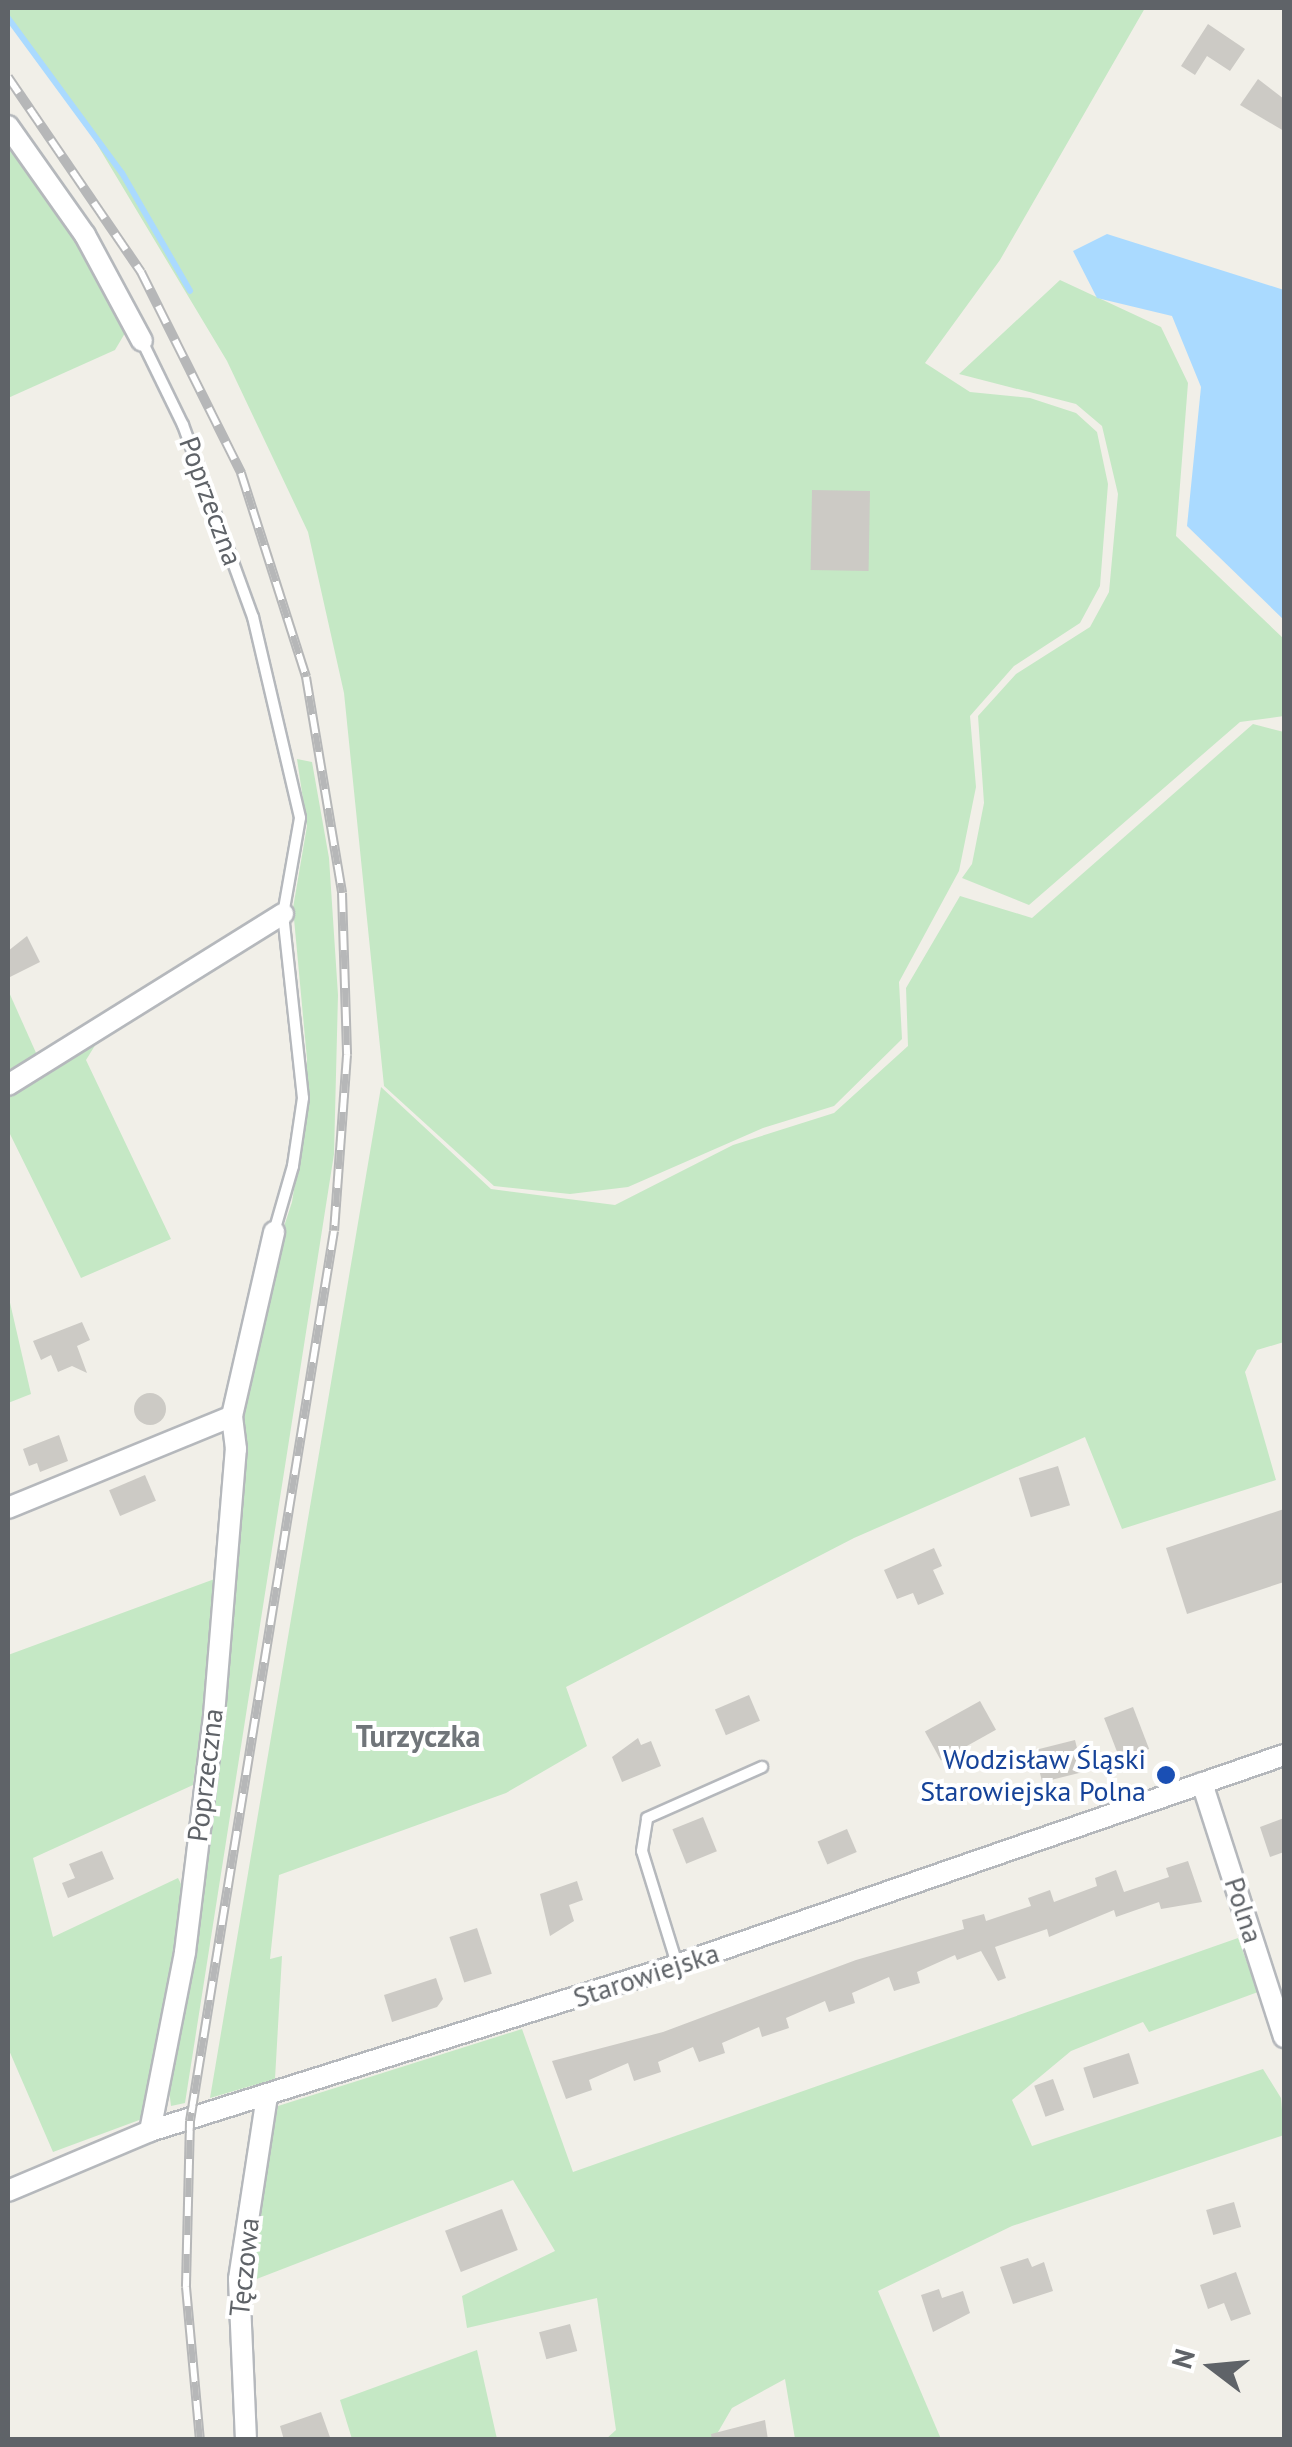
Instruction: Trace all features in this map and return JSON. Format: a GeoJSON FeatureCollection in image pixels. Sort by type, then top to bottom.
{"type":"FeatureCollection","features":[{"type":"Feature","properties":{"kind":"street","name":"Poprzeczna"},"geometry":{"type":"LineString","coordinates":[[8,126],[84,235],[142,341]]}},
{"type":"Feature","properties":{"kind":"street"},"geometry":{"type":"LineString","coordinates":[[8,1085],[283,914]]}},
{"type":"Feature","properties":{"kind":"street","name":"Poprzeczna"},"geometry":{"type":"LineString","coordinates":[[150,2131],[185,1952],[214,1716],[236,1450],[232,1416],[274,1232]]}},
{"type":"Feature","properties":{"kind":"street"},"geometry":{"type":"LineString","coordinates":[[8,1508],[232,1416]]}},
{"type":"Feature","properties":{"kind":"street","name":"Starowiejska"},"geometry":{"type":"LineString","coordinates":[[8,2191],[150,2131],[678,1965],[1284,1756]]}},
{"type":"Feature","properties":{"kind":"street","name":"Polna"},"geometry":{"type":"LineString","coordinates":[[1202,1784],[1284,2037]]}},
{"type":"Feature","properties":{"kind":"street","name":"Tęczowa"},"geometry":{"type":"LineString","coordinates":[[246,2440],[238,2278],[267,2097]]}},
{"type":"Feature","properties":{"kind":"lane","name":"Poprzeczna"},"geometry":{"type":"LineString","coordinates":[[142,341],[183,425],[253,618],[289,749],[300,818],[283,914],[303,1098],[274,1232]]}},
{"type":"Feature","properties":{"kind":"lane"},"geometry":{"type":"LineString","coordinates":[[678,1965],[642,1852],[647,1818],[762,1767]]}},
{"type":"Feature","properties":{"kind":"green space"},"geometry":{"type":"Polygon","coordinates":[[[8,8],[1145,8],[1000,260],[925,363],[970,392],[1030,398],[1076,413],[1097,432],[1108,484],[1100,586],[1080,623],[1014,666],[970,716],[976,787],[959,871],[899,982],[902,1039],[834,1106],[763,1128],[628,1187],[570,1194],[494,1186],[384,1086],[344,693],[308,532],[227,361],[77,111],[8,21],[8,8]]]}},
{"type":"Feature","properties":{"kind":"green space"},"geometry":{"type":"Polygon","coordinates":[[[8,141],[63,215],[128,328],[115,350],[8,398],[8,141]]]}},
{"type":"Feature","properties":{"kind":"green space"},"geometry":{"type":"Polygon","coordinates":[[[1060,280],[1161,327],[1188,383],[1176,536],[1284,639],[1284,716],[1240,722],[1029,905],[962,878],[972,864],[984,803],[978,716],[1016,674],[1090,627],[1109,592],[1118,494],[1102,426],[1076,404],[959,374],[1060,280]]]}},
{"type":"Feature","properties":{"kind":"green space"},"geometry":{"type":"Polygon","coordinates":[[[1253,724],[1284,732],[1284,1342],[1257,1350],[1245,1372],[1276,1480],[1122,1529],[1085,1437],[854,1538],[566,1687],[587,1746],[506,1793],[279,1875],[270,1959],[282,1956],[275,2079],[210,2098],[381,1087],[491,1189],[615,1205],[733,1145],[834,1113],[908,1046],[906,988],[960,896],[1032,918],[1253,724]]]}},
{"type":"Feature","properties":{"kind":"green space"},"geometry":{"type":"Polygon","coordinates":[[[297,759],[312,762],[329,858],[338,995],[334,1154],[185,2103],[171,2106],[168,2082],[195,1932],[240,1419],[272,1263],[292,1202],[306,1115],[307,1059],[293,908],[307,826],[297,759]]]}},
{"type":"Feature","properties":{"kind":"green space"},"geometry":{"type":"Polygon","coordinates":[[[8,990],[37,1055],[8,1070],[8,990]]]}},
{"type":"Feature","properties":{"kind":"green space"},"geometry":{"type":"Polygon","coordinates":[[[99,1039],[86,1060],[171,1239],[81,1278],[8,1130],[8,1097],[99,1039]]]}},
{"type":"Feature","properties":{"kind":"green space"},"geometry":{"type":"Polygon","coordinates":[[[8,1294],[31,1394],[8,1403],[8,1294]]]}},
{"type":"Feature","properties":{"kind":"green space"},"geometry":{"type":"Polygon","coordinates":[[[220,1577],[193,1785],[33,1858],[53,1937],[178,1878],[184,1890],[167,2018],[142,2119],[53,2152],[8,2048],[8,1655],[220,1577]]]}},
{"type":"Feature","properties":{"kind":"green space"},"geometry":{"type":"Polygon","coordinates":[[[1238,1938],[1258,1992],[1149,2032],[1143,2022],[1071,2051],[1012,2100],[1032,2146],[1263,2069],[1281,2098],[1284,2135],[1012,2226],[878,2291],[941,2439],[795,2439],[785,2379],[732,2408],[714,2439],[606,2439],[616,2430],[597,2298],[467,2328],[462,2296],[555,2251],[513,2180],[246,2283],[278,2106],[522,2029],[573,2172],[1238,1938]]]}},
{"type":"Feature","properties":{"kind":"green space"},"geometry":{"type":"Polygon","coordinates":[[[477,2350],[497,2439],[352,2439],[340,2400],[477,2350]]]}},
{"type":"Feature","properties":{"kind":"water"},"geometry":{"type":"Polygon","coordinates":[[[1107,234],[1284,290],[1284,620],[1187,526],[1201,387],[1172,316],[1097,298],[1073,251],[1107,234]]]}},
{"type":"Feature","properties":{"kind":"building"},"geometry":{"type":"Polygon","coordinates":[[[1208,24],[1245,49],[1230,71],[1207,56],[1195,75],[1181,66],[1208,24]]]}},
{"type":"Feature","properties":{"kind":"building"},"geometry":{"type":"Polygon","coordinates":[[[1258,79],[1284,99],[1284,131],[1240,105],[1258,79]]]}},
{"type":"Feature","properties":{"kind":"building"},"geometry":{"type":"Polygon","coordinates":[[[812,490],[870,491],[869,571],[811,570],[812,490]]]}},
{"type":"Feature","properties":{"kind":"building"},"geometry":{"type":"Polygon","coordinates":[[[27,936],[40,962],[8,978],[8,951],[27,936]]]}},
{"type":"Feature","properties":{"kind":"building"},"geometry":{"type":"Polygon","coordinates":[[[82,1322],[90,1340],[77,1346],[87,1373],[72,1366],[58,1372],[51,1355],[41,1360],[33,1341],[82,1322]]]}},
{"type":"Feature","properties":{"kind":"building"},"geometry":{"type":"Polygon","coordinates":[[[150,1393],[161,1398],[166,1409],[161,1420],[150,1425],[139,1420],[134,1409],[139,1398],[150,1393]]]}},
{"type":"Feature","properties":{"kind":"building"},"geometry":{"type":"Polygon","coordinates":[[[59,1435],[68,1461],[40,1472],[37,1463],[29,1466],[23,1449],[59,1435]]]}},
{"type":"Feature","properties":{"kind":"building"},"geometry":{"type":"Polygon","coordinates":[[[1058,1466],[1070,1505],[1031,1517],[1019,1478],[1058,1466]]]}},
{"type":"Feature","properties":{"kind":"building"},"geometry":{"type":"Polygon","coordinates":[[[145,1475],[156,1501],[120,1516],[109,1490],[145,1475]]]}},
{"type":"Feature","properties":{"kind":"building"},"geometry":{"type":"Polygon","coordinates":[[[1284,1509],[1284,1582],[1187,1614],[1166,1548],[1284,1509]]]}},
{"type":"Feature","properties":{"kind":"building"},"geometry":{"type":"Polygon","coordinates":[[[934,1548],[942,1566],[933,1570],[944,1594],[918,1605],[913,1593],[897,1599],[884,1570],[934,1548]]]}},
{"type":"Feature","properties":{"kind":"building"},"geometry":{"type":"Polygon","coordinates":[[[749,1695],[760,1721],[726,1735],[715,1709],[749,1695]]]}},
{"type":"Feature","properties":{"kind":"building"},"geometry":{"type":"Polygon","coordinates":[[[980,1701],[996,1730],[941,1760],[925,1732],[980,1701]]]}},
{"type":"Feature","properties":{"kind":"building"},"geometry":{"type":"Polygon","coordinates":[[[1133,1707],[1149,1749],[1120,1760],[1104,1718],[1133,1707]]]}},
{"type":"Feature","properties":{"kind":"building"},"geometry":{"type":"Polygon","coordinates":[[[638,1738],[641,1745],[651,1741],[661,1766],[622,1782],[612,1757],[638,1738]]]}},
{"type":"Feature","properties":{"kind":"building"},"geometry":{"type":"Polygon","coordinates":[[[1075,1740],[1083,1772],[1042,1782],[1034,1750],[1075,1740]]]}},
{"type":"Feature","properties":{"kind":"building"},"geometry":{"type":"Polygon","coordinates":[[[703,1817],[717,1851],[686,1864],[672,1829],[703,1817]]]}},
{"type":"Feature","properties":{"kind":"building"},"geometry":{"type":"Polygon","coordinates":[[[1284,1818],[1284,1852],[1270,1857],[1260,1827],[1284,1818]]]}},
{"type":"Feature","properties":{"kind":"building"},"geometry":{"type":"Polygon","coordinates":[[[847,1829],[857,1852],[827,1865],[818,1842],[847,1829]]]}},
{"type":"Feature","properties":{"kind":"building"},"geometry":{"type":"Polygon","coordinates":[[[102,1851],[114,1879],[68,1898],[62,1883],[75,1878],[69,1864],[102,1851]]]}},
{"type":"Feature","properties":{"kind":"building"},"geometry":{"type":"Polygon","coordinates":[[[1188,1861],[1202,1902],[1161,1909],[1159,1902],[1116,1917],[1114,1910],[1049,1937],[1047,1929],[995,1947],[1006,1978],[998,1981],[981,1951],[957,1960],[955,1955],[917,1972],[920,1983],[894,1991],[889,1977],[852,1993],[855,2003],[829,2012],[825,2001],[786,2018],[789,2028],[762,2037],[759,2027],[722,2043],[725,2053],[699,2062],[693,2047],[658,2062],[661,2072],[634,2081],[628,2063],[589,2080],[592,2090],[566,2099],[552,2061],[663,2032],[856,1960],[964,1929],[962,1920],[984,1914],[986,1921],[1031,1906],[1028,1898],[1050,1890],[1054,1902],[1097,1886],[1095,1878],[1116,1870],[1124,1892],[1169,1877],[1166,1868],[1188,1861]]]}},
{"type":"Feature","properties":{"kind":"building"},"geometry":{"type":"Polygon","coordinates":[[[577,1881],[583,1900],[569,1905],[574,1921],[550,1936],[540,1894],[577,1881]]]}},
{"type":"Feature","properties":{"kind":"building"},"geometry":{"type":"Polygon","coordinates":[[[477,1928],[492,1974],[464,1983],[449,1937],[477,1928]]]}},
{"type":"Feature","properties":{"kind":"building"},"geometry":{"type":"Polygon","coordinates":[[[436,1978],[443,1999],[437,2007],[392,2022],[384,1995],[436,1978]]]}},
{"type":"Feature","properties":{"kind":"building"},"geometry":{"type":"Polygon","coordinates":[[[1129,2053],[1139,2083],[1093,2098],[1083,2068],[1129,2053]]]}},
{"type":"Feature","properties":{"kind":"building"},"geometry":{"type":"Polygon","coordinates":[[[1053,2079],[1064,2110],[1045,2117],[1034,2086],[1053,2079]]]}},
{"type":"Feature","properties":{"kind":"building"},"geometry":{"type":"Polygon","coordinates":[[[1234,2202],[1241,2227],[1213,2235],[1206,2210],[1234,2202]]]}},
{"type":"Feature","properties":{"kind":"building"},"geometry":{"type":"Polygon","coordinates":[[[502,2209],[518,2250],[461,2272],[445,2231],[502,2209]]]}},
{"type":"Feature","properties":{"kind":"building"},"geometry":{"type":"Polygon","coordinates":[[[1028,2258],[1032,2267],[1044,2262],[1053,2291],[1013,2304],[1000,2267],[1028,2258]]]}},
{"type":"Feature","properties":{"kind":"building"},"geometry":{"type":"Polygon","coordinates":[[[1236,2272],[1251,2314],[1231,2321],[1224,2303],[1208,2309],[1200,2285],[1236,2272]]]}},
{"type":"Feature","properties":{"kind":"building"},"geometry":{"type":"Polygon","coordinates":[[[939,2289],[942,2298],[963,2291],[970,2313],[933,2332],[921,2295],[939,2289]]]}},
{"type":"Feature","properties":{"kind":"building"},"geometry":{"type":"Polygon","coordinates":[[[570,2324],[577,2351],[546,2359],[539,2332],[570,2324]]]}},
{"type":"Feature","properties":{"kind":"building"},"geometry":{"type":"Polygon","coordinates":[[[321,2412],[331,2440],[284,2440],[280,2426],[321,2412]]]}},
{"type":"Feature","properties":{"kind":"building"},"geometry":{"type":"Polygon","coordinates":[[[765,2420],[768,2440],[712,2440],[711,2434],[765,2420]]]}},
{"type":"Feature","properties":{"kind":"waterway"},"geometry":{"type":"LineString","coordinates":[[8,18],[122,173],[190,291]]}},
{"type":"Feature","properties":{"kind":"railway"},"geometry":{"type":"LineString","coordinates":[[8,77],[141,272],[241,473],[306,677],[342,893],[347,1055],[334,1231],[190,2121],[186,2287],[200,2440]]}},
{"type":"Feature","properties":{"kind":"place","name":"Wodzisław Śląski Starowiejska Polna"},"geometry":{"type":"Point","coordinates":[1166,1775]}},
{"type":"Feature","properties":{"kind":"district","name":"Turzyczka"},"geometry":{"type":"Point","coordinates":[418,1736]}}]}
